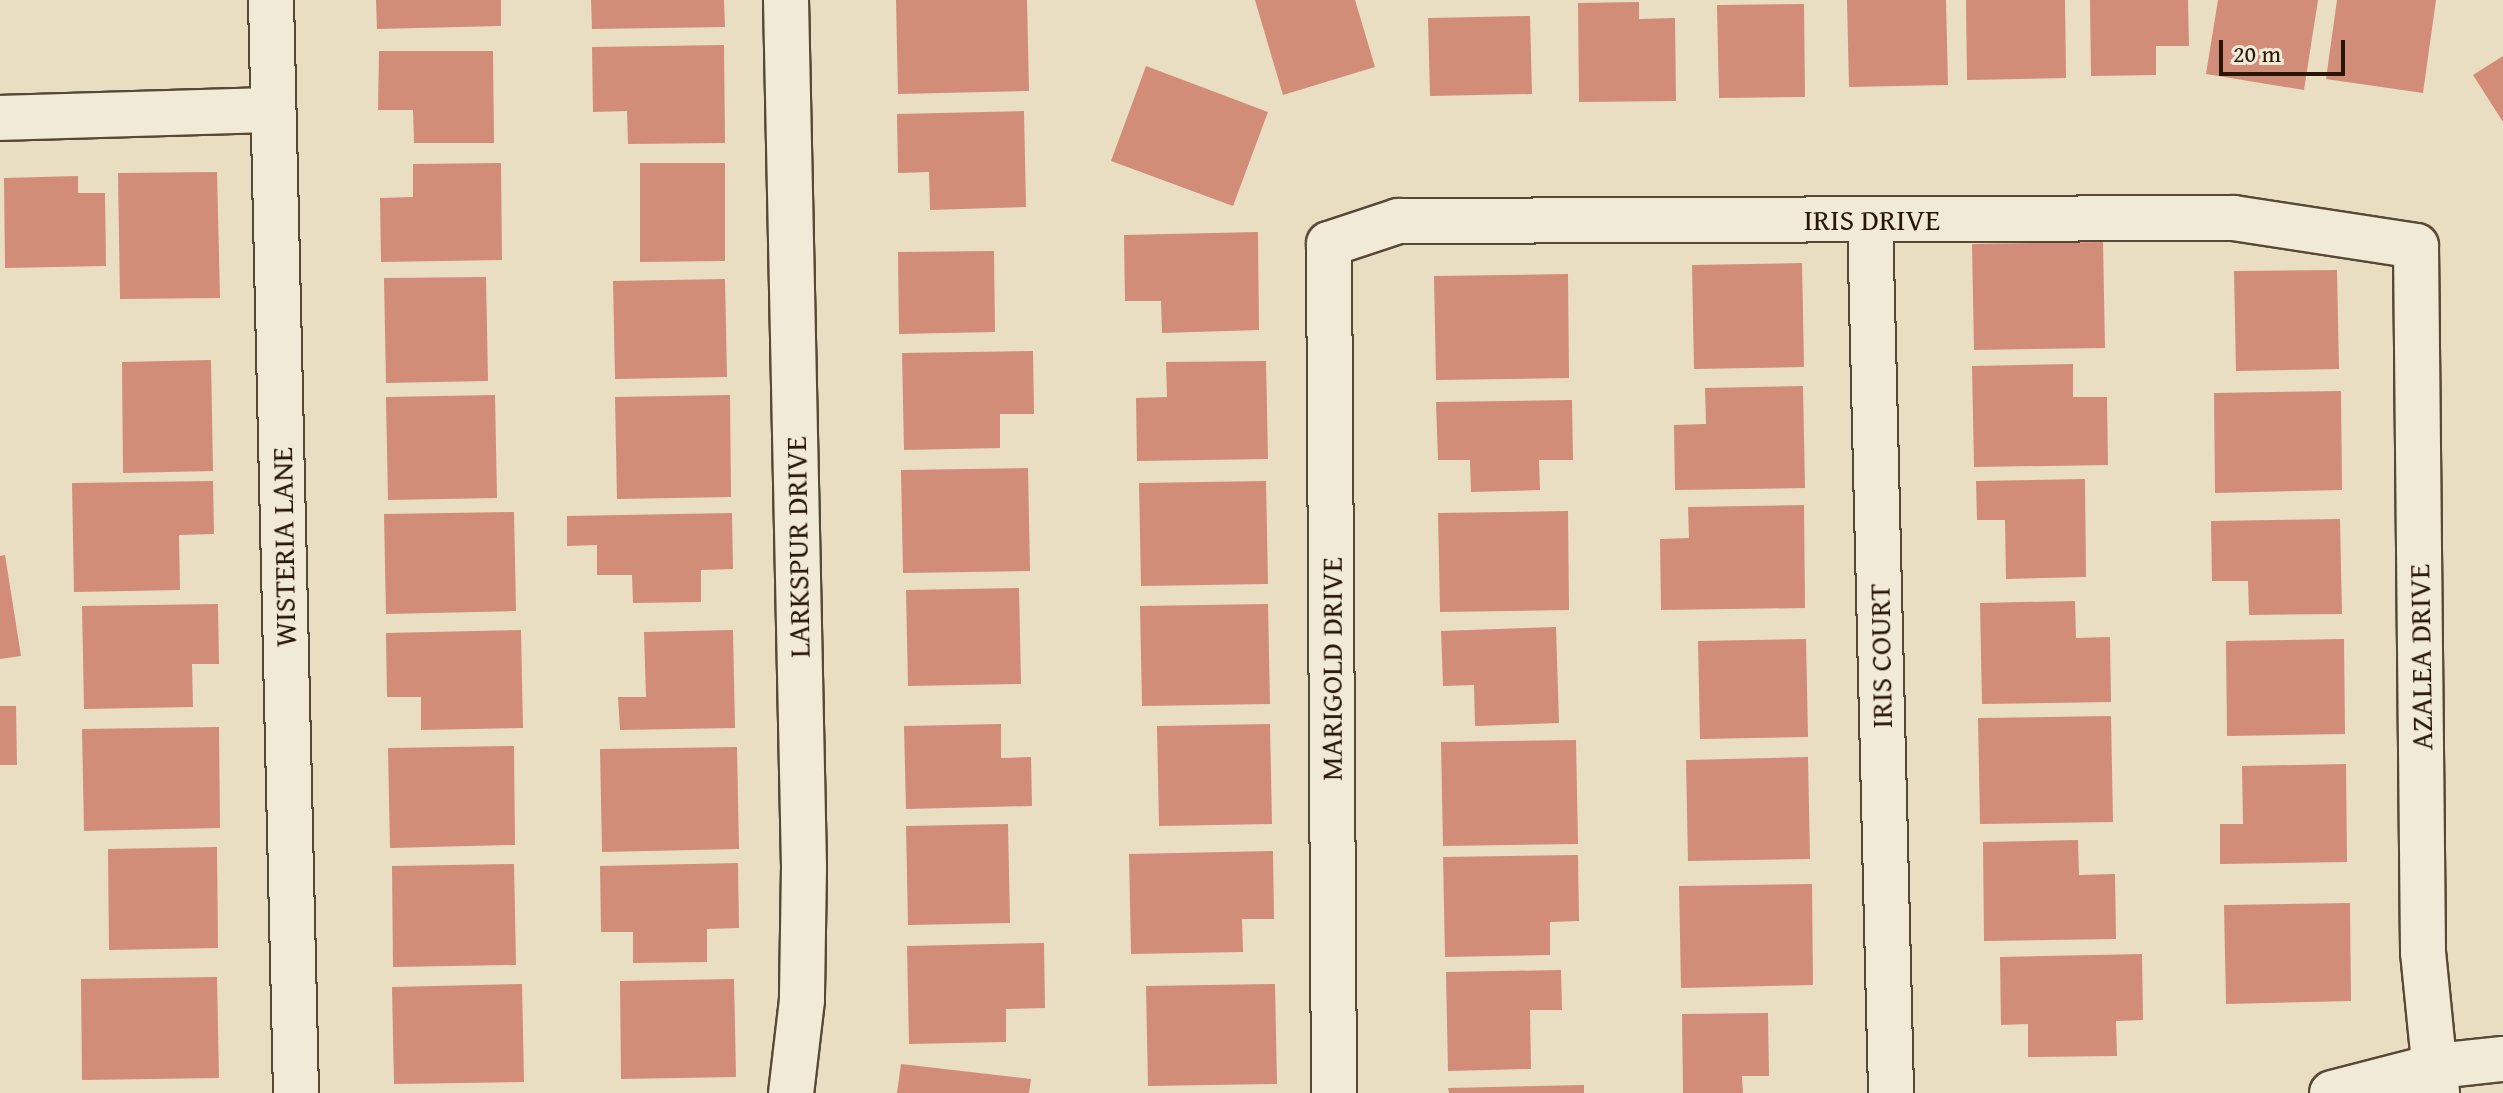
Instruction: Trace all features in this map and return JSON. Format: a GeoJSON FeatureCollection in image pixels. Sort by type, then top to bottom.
{"type":"FeatureCollection","features":[{"type":"Feature","properties":{"kind":"street","name":"WISTERIA LANE"},"geometry":{"type":"LineString","coordinates":[[271,0],[296,1093]]}},
{"type":"Feature","properties":{"kind":"street","name":"LARKSPUR DRIVE"},"geometry":{"type":"LineString","coordinates":[[786,0],[804,867],[802,1000],[791,1093]]}},
{"type":"Feature","properties":{"kind":"street"},"geometry":{"type":"LineString","coordinates":[[0,118],[273,110]]}},
{"type":"Feature","properties":{"kind":"street","name":"IRIS DRIVE"},"geometry":{"type":"LineString","coordinates":[[1329,244],[1398,221],[2234,218],[2416,246]]}},
{"type":"Feature","properties":{"kind":"street","name":"IRIS COURT"},"geometry":{"type":"LineString","coordinates":[[1870,219],[1891,1093]]}},
{"type":"Feature","properties":{"kind":"street","name":"MARIGOLD DRIVE"},"geometry":{"type":"LineString","coordinates":[[1329,244],[1334,1093]]}},
{"type":"Feature","properties":{"kind":"street","name":"AZALEA DRIVE"},"geometry":{"type":"LineString","coordinates":[[2416,246],[2423,952],[2437,1080]]}},
{"type":"Feature","properties":{"kind":"street"},"geometry":{"type":"LineString","coordinates":[[2332,1093],[2437,1080],[2503,1059]]}},
{"type":"Feature","properties":{"kind":"building"},"geometry":{"type":"Polygon","coordinates":[[[376,0],[501,0],[501,26],[377,29],[376,0]]]}},
{"type":"Feature","properties":{"kind":"building"},"geometry":{"type":"Polygon","coordinates":[[[591,0],[724,0],[725,27],[592,29],[591,0]]]}},
{"type":"Feature","properties":{"kind":"building"},"geometry":{"type":"Polygon","coordinates":[[[896,0],[1027,0],[1029,91],[898,94],[896,0]]]}},
{"type":"Feature","properties":{"kind":"building"},"geometry":{"type":"Polygon","coordinates":[[[1255,0],[1355,0],[1375,67],[1283,95],[1255,0]]]}},
{"type":"Feature","properties":{"kind":"building"},"geometry":{"type":"Polygon","coordinates":[[[1847,0],[1946,0],[1948,85],[1849,87],[1847,0]]]}},
{"type":"Feature","properties":{"kind":"building"},"geometry":{"type":"Polygon","coordinates":[[[1966,0],[2065,0],[2066,78],[1967,80],[1966,0]]]}},
{"type":"Feature","properties":{"kind":"building"},"geometry":{"type":"Polygon","coordinates":[[[2090,0],[2188,0],[2189,46],[2156,46],[2156,75],[2091,76],[2090,0]]]}},
{"type":"Feature","properties":{"kind":"building"},"geometry":{"type":"Polygon","coordinates":[[[2218,0],[2318,0],[2304,90],[2206,74],[2218,0]]]}},
{"type":"Feature","properties":{"kind":"building"},"geometry":{"type":"Polygon","coordinates":[[[2337,0],[2436,0],[2423,93],[2326,79],[2337,0]]]}},
{"type":"Feature","properties":{"kind":"building"},"geometry":{"type":"Polygon","coordinates":[[[1639,2],[1639,19],[1675,18],[1676,101],[1579,102],[1578,3],[1639,2]]]}},
{"type":"Feature","properties":{"kind":"building"},"geometry":{"type":"Polygon","coordinates":[[[1804,4],[1805,97],[1719,98],[1717,5],[1804,4]]]}},
{"type":"Feature","properties":{"kind":"building"},"geometry":{"type":"Polygon","coordinates":[[[1530,16],[1532,94],[1430,96],[1428,18],[1530,16]]]}},
{"type":"Feature","properties":{"kind":"building"},"geometry":{"type":"Polygon","coordinates":[[[724,45],[725,143],[628,144],[627,111],[593,112],[592,47],[724,45]]]}},
{"type":"Feature","properties":{"kind":"building"},"geometry":{"type":"Polygon","coordinates":[[[379,51],[493,51],[494,143],[414,143],[413,110],[378,110],[379,51]]]}},
{"type":"Feature","properties":{"kind":"building"},"geometry":{"type":"Polygon","coordinates":[[[2503,56],[2503,122],[2473,75],[2503,56]]]}},
{"type":"Feature","properties":{"kind":"building"},"geometry":{"type":"Polygon","coordinates":[[[1146,66],[1268,112],[1233,206],[1111,161],[1146,66]]]}},
{"type":"Feature","properties":{"kind":"building"},"geometry":{"type":"Polygon","coordinates":[[[1024,111],[1026,207],[930,210],[929,172],[898,173],[897,114],[1024,111]]]}},
{"type":"Feature","properties":{"kind":"building"},"geometry":{"type":"Polygon","coordinates":[[[501,163],[502,260],[381,262],[380,198],[413,197],[413,164],[501,163]]]}},
{"type":"Feature","properties":{"kind":"building"},"geometry":{"type":"Polygon","coordinates":[[[640,163],[725,163],[725,261],[640,262],[640,163]]]}},
{"type":"Feature","properties":{"kind":"building"},"geometry":{"type":"Polygon","coordinates":[[[217,172],[220,298],[120,299],[118,173],[217,172]]]}},
{"type":"Feature","properties":{"kind":"building"},"geometry":{"type":"Polygon","coordinates":[[[78,176],[78,193],[105,193],[106,266],[5,268],[4,178],[78,176]]]}},
{"type":"Feature","properties":{"kind":"building"},"geometry":{"type":"Polygon","coordinates":[[[1258,232],[1259,330],[1162,333],[1161,301],[1125,301],[1124,235],[1258,232]]]}},
{"type":"Feature","properties":{"kind":"building"},"geometry":{"type":"Polygon","coordinates":[[[2103,242],[2105,348],[1974,350],[1972,244],[2103,242]]]}},
{"type":"Feature","properties":{"kind":"building"},"geometry":{"type":"Polygon","coordinates":[[[994,251],[995,332],[899,334],[898,252],[994,251]]]}},
{"type":"Feature","properties":{"kind":"building"},"geometry":{"type":"Polygon","coordinates":[[[1802,263],[1804,367],[1694,369],[1692,265],[1802,263]]]}},
{"type":"Feature","properties":{"kind":"building"},"geometry":{"type":"Polygon","coordinates":[[[2337,270],[2339,369],[2236,371],[2234,271],[2337,270]]]}},
{"type":"Feature","properties":{"kind":"building"},"geometry":{"type":"Polygon","coordinates":[[[1568,274],[1569,378],[1436,380],[1434,276],[1568,274]]]}},
{"type":"Feature","properties":{"kind":"building"},"geometry":{"type":"Polygon","coordinates":[[[486,277],[488,381],[386,383],[384,278],[486,277]]]}},
{"type":"Feature","properties":{"kind":"building"},"geometry":{"type":"Polygon","coordinates":[[[725,279],[727,377],[615,379],[613,281],[725,279]]]}},
{"type":"Feature","properties":{"kind":"building"},"geometry":{"type":"Polygon","coordinates":[[[1033,351],[1034,414],[1000,414],[1000,448],[904,450],[902,353],[1033,351]]]}},
{"type":"Feature","properties":{"kind":"building"},"geometry":{"type":"Polygon","coordinates":[[[211,360],[213,471],[123,473],[122,362],[211,360]]]}},
{"type":"Feature","properties":{"kind":"building"},"geometry":{"type":"Polygon","coordinates":[[[1266,361],[1268,459],[1137,461],[1136,398],[1167,397],[1166,362],[1266,361]]]}},
{"type":"Feature","properties":{"kind":"building"},"geometry":{"type":"Polygon","coordinates":[[[2073,364],[2073,397],[2107,397],[2108,465],[1974,467],[1972,366],[2073,364]]]}},
{"type":"Feature","properties":{"kind":"building"},"geometry":{"type":"Polygon","coordinates":[[[1803,386],[1805,488],[1675,490],[1674,425],[1706,424],[1705,388],[1803,386]]]}},
{"type":"Feature","properties":{"kind":"building"},"geometry":{"type":"Polygon","coordinates":[[[2341,391],[2342,490],[2215,493],[2214,393],[2341,391]]]}},
{"type":"Feature","properties":{"kind":"building"},"geometry":{"type":"Polygon","coordinates":[[[495,395],[497,498],[388,500],[386,397],[495,395]]]}},
{"type":"Feature","properties":{"kind":"building"},"geometry":{"type":"Polygon","coordinates":[[[730,395],[731,497],[617,499],[615,397],[730,395]]]}},
{"type":"Feature","properties":{"kind":"building"},"geometry":{"type":"Polygon","coordinates":[[[1572,400],[1573,460],[1539,460],[1540,490],[1471,492],[1470,460],[1438,460],[1436,402],[1572,400]]]}},
{"type":"Feature","properties":{"kind":"building"},"geometry":{"type":"Polygon","coordinates":[[[1028,468],[1030,571],[903,573],[901,470],[1028,468]]]}},
{"type":"Feature","properties":{"kind":"building"},"geometry":{"type":"Polygon","coordinates":[[[2085,479],[2086,577],[2006,579],[2005,520],[1977,520],[1976,481],[2085,479]]]}},
{"type":"Feature","properties":{"kind":"building"},"geometry":{"type":"Polygon","coordinates":[[[213,481],[214,534],[179,535],[180,590],[74,592],[72,483],[213,481]]]}},
{"type":"Feature","properties":{"kind":"building"},"geometry":{"type":"Polygon","coordinates":[[[1266,481],[1268,584],[1141,586],[1139,483],[1266,481]]]}},
{"type":"Feature","properties":{"kind":"building"},"geometry":{"type":"Polygon","coordinates":[[[1804,505],[1805,608],[1661,610],[1660,539],[1689,538],[1688,507],[1804,505]]]}},
{"type":"Feature","properties":{"kind":"building"},"geometry":{"type":"Polygon","coordinates":[[[1568,511],[1569,610],[1440,612],[1438,513],[1568,511]]]}},
{"type":"Feature","properties":{"kind":"building"},"geometry":{"type":"Polygon","coordinates":[[[514,512],[516,611],[386,614],[384,514],[514,512]]]}},
{"type":"Feature","properties":{"kind":"building"},"geometry":{"type":"Polygon","coordinates":[[[732,513],[733,569],[701,570],[701,602],[633,603],[632,575],[597,575],[597,545],[567,546],[567,516],[732,513]]]}},
{"type":"Feature","properties":{"kind":"building"},"geometry":{"type":"Polygon","coordinates":[[[2340,519],[2342,614],[2249,615],[2248,581],[2212,581],[2211,521],[2340,519]]]}},
{"type":"Feature","properties":{"kind":"building"},"geometry":{"type":"Polygon","coordinates":[[[5,555],[21,656],[0,659],[0,556],[5,555]]]}},
{"type":"Feature","properties":{"kind":"building"},"geometry":{"type":"Polygon","coordinates":[[[1019,588],[1021,684],[908,686],[906,590],[1019,588]]]}},
{"type":"Feature","properties":{"kind":"building"},"geometry":{"type":"Polygon","coordinates":[[[2075,601],[2076,638],[2110,637],[2111,702],[1982,704],[1980,603],[2075,601]]]}},
{"type":"Feature","properties":{"kind":"building"},"geometry":{"type":"Polygon","coordinates":[[[218,604],[219,664],[192,664],[193,707],[84,709],[82,606],[218,604]]]}},
{"type":"Feature","properties":{"kind":"building"},"geometry":{"type":"Polygon","coordinates":[[[1268,604],[1270,704],[1142,706],[1140,606],[1268,604]]]}},
{"type":"Feature","properties":{"kind":"building"},"geometry":{"type":"Polygon","coordinates":[[[1556,627],[1559,723],[1475,726],[1474,685],[1443,686],[1441,631],[1556,627]]]}},
{"type":"Feature","properties":{"kind":"building"},"geometry":{"type":"Polygon","coordinates":[[[521,630],[523,728],[421,730],[421,697],[387,697],[386,633],[521,630]]]}},
{"type":"Feature","properties":{"kind":"building"},"geometry":{"type":"Polygon","coordinates":[[[733,630],[735,728],[620,730],[618,697],[646,697],[644,632],[733,630]]]}},
{"type":"Feature","properties":{"kind":"building"},"geometry":{"type":"Polygon","coordinates":[[[1806,639],[1808,737],[1700,739],[1698,641],[1806,639]]]}},
{"type":"Feature","properties":{"kind":"building"},"geometry":{"type":"Polygon","coordinates":[[[2344,639],[2345,734],[2227,736],[2226,641],[2344,639]]]}},
{"type":"Feature","properties":{"kind":"building"},"geometry":{"type":"Polygon","coordinates":[[[0,706],[16,706],[17,765],[0,765],[0,706]]]}},
{"type":"Feature","properties":{"kind":"building"},"geometry":{"type":"Polygon","coordinates":[[[2111,716],[2113,822],[1980,824],[1978,718],[2111,716]]]}},
{"type":"Feature","properties":{"kind":"building"},"geometry":{"type":"Polygon","coordinates":[[[1001,724],[1001,758],[1031,757],[1032,806],[906,809],[904,726],[1001,724]]]}},
{"type":"Feature","properties":{"kind":"building"},"geometry":{"type":"Polygon","coordinates":[[[1270,724],[1272,824],[1159,826],[1157,726],[1270,724]]]}},
{"type":"Feature","properties":{"kind":"building"},"geometry":{"type":"Polygon","coordinates":[[[219,727],[220,828],[84,831],[82,729],[219,727]]]}},
{"type":"Feature","properties":{"kind":"building"},"geometry":{"type":"Polygon","coordinates":[[[1576,740],[1578,844],[1443,846],[1441,742],[1576,740]]]}},
{"type":"Feature","properties":{"kind":"building"},"geometry":{"type":"Polygon","coordinates":[[[514,746],[515,845],[390,848],[388,748],[514,746]]]}},
{"type":"Feature","properties":{"kind":"building"},"geometry":{"type":"Polygon","coordinates":[[[737,747],[739,849],[602,852],[600,749],[737,747]]]}},
{"type":"Feature","properties":{"kind":"building"},"geometry":{"type":"Polygon","coordinates":[[[1808,757],[1810,859],[1688,861],[1686,760],[1808,757]]]}},
{"type":"Feature","properties":{"kind":"building"},"geometry":{"type":"Polygon","coordinates":[[[2346,764],[2347,862],[2220,864],[2220,824],[2243,824],[2242,766],[2346,764]]]}},
{"type":"Feature","properties":{"kind":"building"},"geometry":{"type":"Polygon","coordinates":[[[1008,824],[1010,923],[908,925],[906,826],[1008,824]]]}},
{"type":"Feature","properties":{"kind":"building"},"geometry":{"type":"Polygon","coordinates":[[[2078,840],[2079,875],[2115,874],[2116,939],[1984,941],[1983,842],[2078,840]]]}},
{"type":"Feature","properties":{"kind":"building"},"geometry":{"type":"Polygon","coordinates":[[[217,847],[218,948],[109,950],[108,849],[217,847]]]}},
{"type":"Feature","properties":{"kind":"building"},"geometry":{"type":"Polygon","coordinates":[[[1273,851],[1274,919],[1242,919],[1243,952],[1131,954],[1129,854],[1273,851]]]}},
{"type":"Feature","properties":{"kind":"building"},"geometry":{"type":"Polygon","coordinates":[[[1578,855],[1579,921],[1550,922],[1550,955],[1445,957],[1443,857],[1578,855]]]}},
{"type":"Feature","properties":{"kind":"building"},"geometry":{"type":"Polygon","coordinates":[[[738,863],[739,928],[707,929],[707,962],[633,963],[633,932],[601,932],[600,866],[738,863]]]}},
{"type":"Feature","properties":{"kind":"building"},"geometry":{"type":"Polygon","coordinates":[[[514,864],[516,965],[393,967],[392,866],[514,864]]]}},
{"type":"Feature","properties":{"kind":"building"},"geometry":{"type":"Polygon","coordinates":[[[1812,884],[1813,985],[1681,988],[1679,886],[1812,884]]]}},
{"type":"Feature","properties":{"kind":"building"},"geometry":{"type":"Polygon","coordinates":[[[2350,903],[2351,1001],[2226,1004],[2224,905],[2350,903]]]}},
{"type":"Feature","properties":{"kind":"building"},"geometry":{"type":"Polygon","coordinates":[[[1044,943],[1045,1008],[1006,1009],[1006,1042],[909,1044],[907,946],[1044,943]]]}},
{"type":"Feature","properties":{"kind":"building"},"geometry":{"type":"Polygon","coordinates":[[[2142,954],[2143,1020],[2116,1021],[2117,1056],[2028,1057],[2028,1024],[2001,1025],[2000,957],[2142,954]]]}},
{"type":"Feature","properties":{"kind":"building"},"geometry":{"type":"Polygon","coordinates":[[[1561,970],[1562,1010],[1530,1010],[1531,1069],[1448,1071],[1446,972],[1561,970]]]}},
{"type":"Feature","properties":{"kind":"building"},"geometry":{"type":"Polygon","coordinates":[[[217,977],[219,1078],[82,1080],[81,979],[217,977]]]}},
{"type":"Feature","properties":{"kind":"building"},"geometry":{"type":"Polygon","coordinates":[[[734,979],[736,1077],[621,1079],[620,981],[734,979]]]}},
{"type":"Feature","properties":{"kind":"building"},"geometry":{"type":"Polygon","coordinates":[[[522,984],[524,1082],[394,1084],[392,987],[522,984]]]}},
{"type":"Feature","properties":{"kind":"building"},"geometry":{"type":"Polygon","coordinates":[[[1275,984],[1277,1084],[1148,1086],[1146,986],[1275,984]]]}},
{"type":"Feature","properties":{"kind":"building"},"geometry":{"type":"Polygon","coordinates":[[[1768,1013],[1769,1076],[1742,1076],[1743,1093],[1683,1093],[1682,1014],[1768,1013]]]}},
{"type":"Feature","properties":{"kind":"building"},"geometry":{"type":"Polygon","coordinates":[[[901,1064],[1031,1079],[1029,1093],[897,1093],[901,1064]]]}},
{"type":"Feature","properties":{"kind":"building"},"geometry":{"type":"Polygon","coordinates":[[[1584,1085],[1584,1093],[1449,1093],[1448,1088],[1584,1085]]]}}]}
